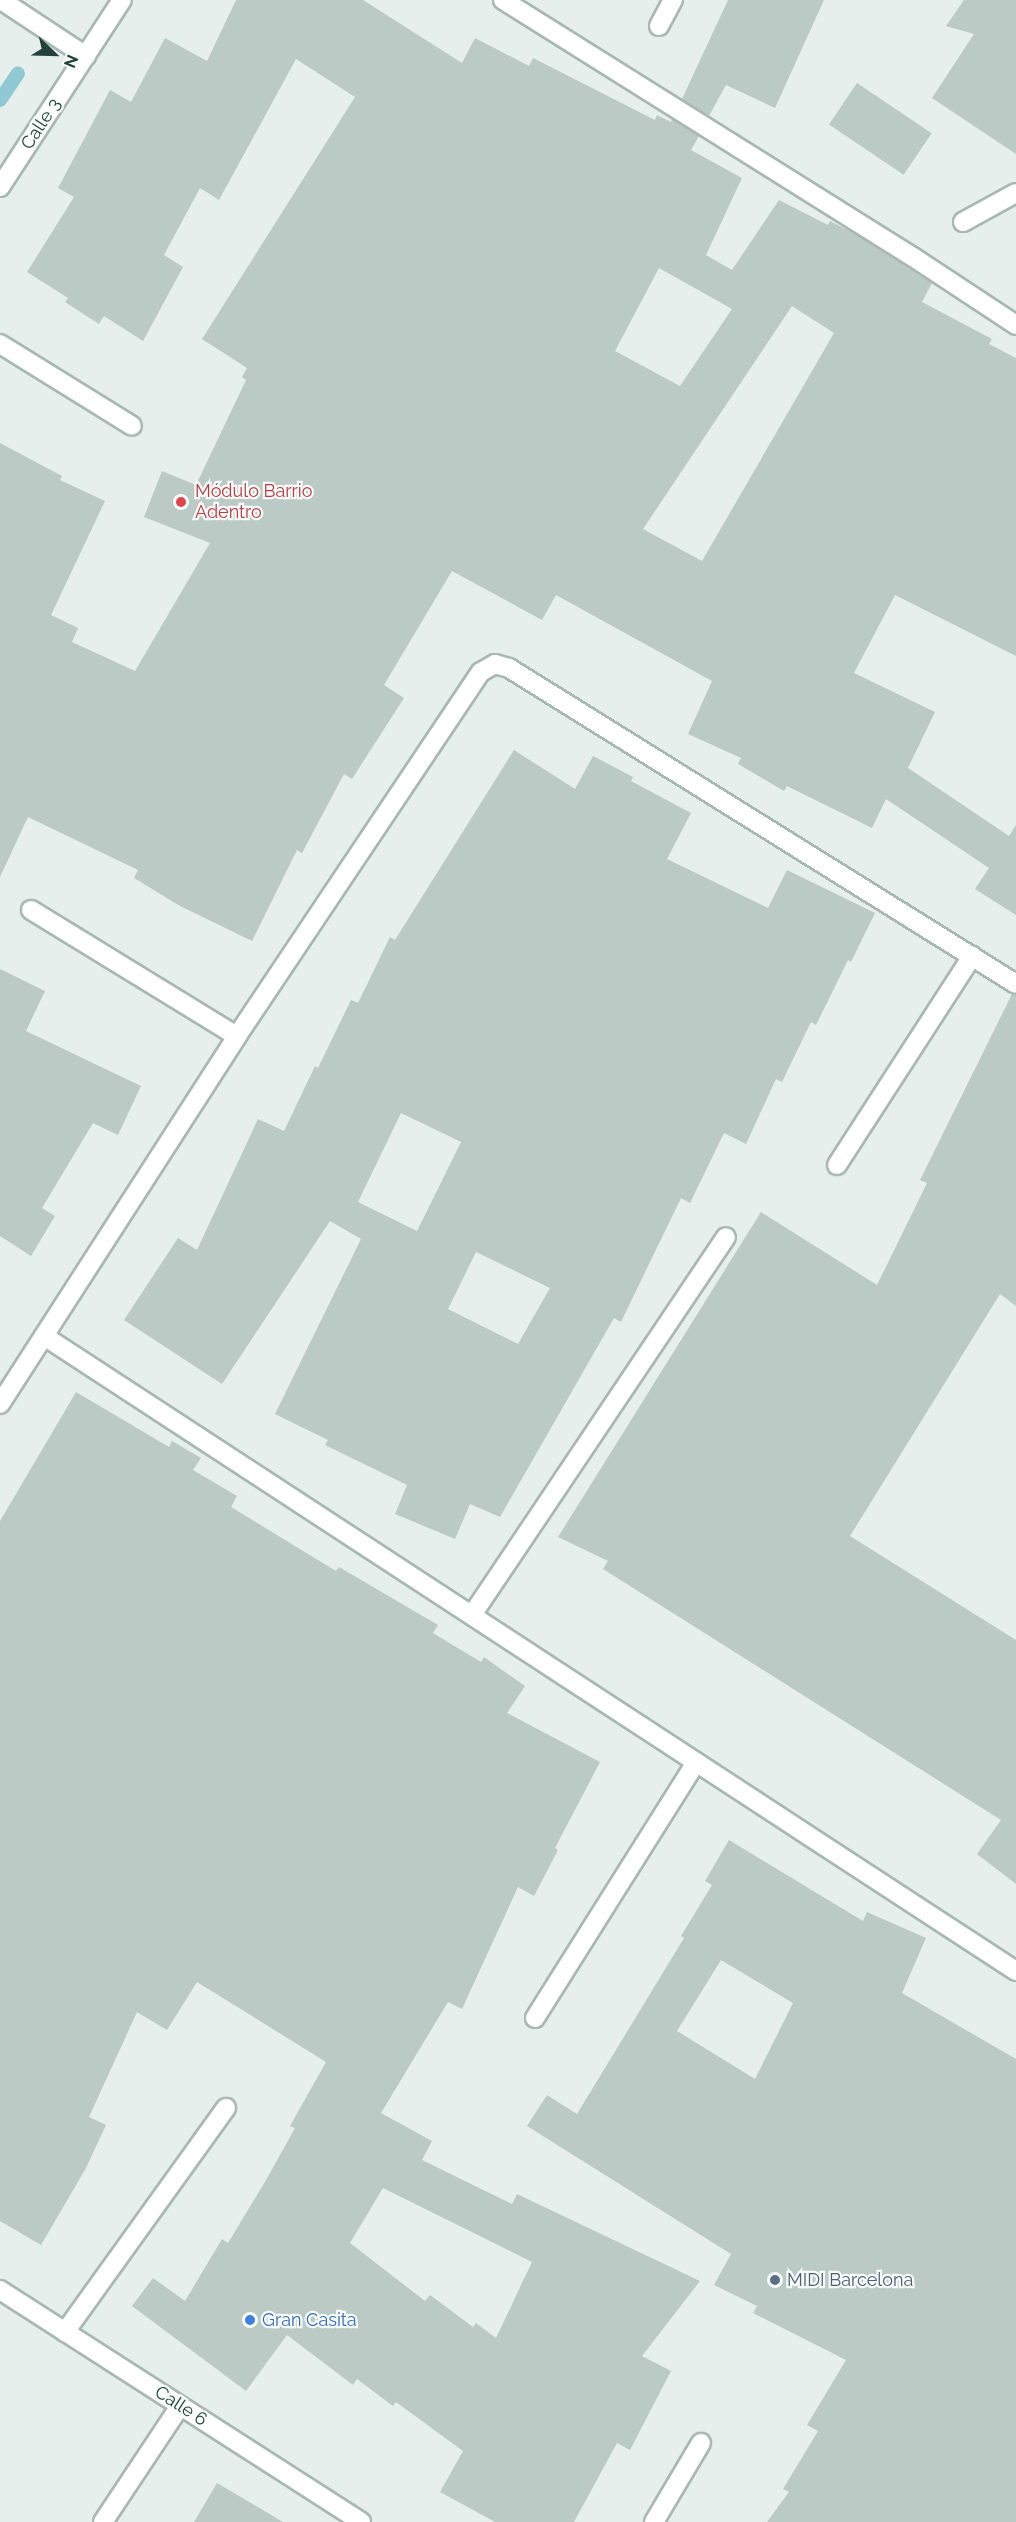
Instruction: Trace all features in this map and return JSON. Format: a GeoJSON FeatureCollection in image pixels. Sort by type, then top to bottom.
{"type":"FeatureCollection","features":[{"type":"Feature","properties":{"kind":"street"},"geometry":{"type":"LineString","coordinates":[[1,0],[86,56]]}},
{"type":"Feature","properties":{"kind":"street","name":"Calle 3"},"geometry":{"type":"LineString","coordinates":[[0,187],[122,0]]}},
{"type":"Feature","properties":{"kind":"street"},"geometry":{"type":"LineString","coordinates":[[503,0],[913,257],[1016,325]]}},
{"type":"Feature","properties":{"kind":"street"},"geometry":{"type":"LineString","coordinates":[[659,26],[673,0]]}},
{"type":"Feature","properties":{"kind":"street"},"geometry":{"type":"LineString","coordinates":[[963,222],[1016,193]]}},
{"type":"Feature","properties":{"kind":"street"},"geometry":{"type":"LineString","coordinates":[[0,344],[132,426]]}},
{"type":"Feature","properties":{"kind":"street"},"geometry":{"type":"LineString","coordinates":[[0,1404],[237,1036],[481,672],[495,664],[509,668],[1016,984]]}},
{"type":"Feature","properties":{"kind":"street"},"geometry":{"type":"LineString","coordinates":[[32,910],[237,1036]]}},
{"type":"Feature","properties":{"kind":"street"},"geometry":{"type":"LineString","coordinates":[[837,1165],[972,956]]}},
{"type":"Feature","properties":{"kind":"street"},"geometry":{"type":"LineString","coordinates":[[472,1615],[726,1237]]}},
{"type":"Feature","properties":{"kind":"street"},"geometry":{"type":"LineString","coordinates":[[44,1336],[1016,1971]]}},
{"type":"Feature","properties":{"kind":"street"},"geometry":{"type":"LineString","coordinates":[[535,2018],[696,1762]]}},
{"type":"Feature","properties":{"kind":"street"},"geometry":{"type":"LineString","coordinates":[[65,2332],[226,2108]]}},
{"type":"Feature","properties":{"kind":"street","name":"Calle 6"},"geometry":{"type":"LineString","coordinates":[[0,2290],[361,2522]]}},
{"type":"Feature","properties":{"kind":"street"},"geometry":{"type":"LineString","coordinates":[[103,2522],[180,2406]]}},
{"type":"Feature","properties":{"kind":"street"},"geometry":{"type":"LineString","coordinates":[[654,2522],[701,2443]]}},
{"type":"Feature","properties":{"kind":"building"},"geometry":{"type":"Polygon","coordinates":[[[236,0],[363,0],[462,63],[475,38],[529,66],[533,58],[655,120],[657,115],[671,122],[672,119],[699,136],[691,150],[742,178],[706,255],[732,270],[779,200],[828,225],[830,221],[857,235],[932,283],[922,302],[992,339],[989,344],[1016,358],[1016,656],[895,595],[854,673],[935,712],[908,768],[1009,836],[1016,825],[1016,915],[975,889],[989,868],[886,799],[872,828],[787,786],[784,791],[738,764],[741,758],[688,734],[712,681],[556,595],[542,620],[452,571],[384,685],[404,698],[352,779],[344,774],[302,853],[297,850],[252,941],[180,906],[134,878],[138,870],[28,817],[0,877],[0,443],[62,476],[60,480],[105,501],[51,615],[78,628],[72,642],[135,671],[210,543],[144,517],[162,471],[196,485],[246,380],[242,377],[247,368],[202,339],[355,97],[296,59],[219,200],[200,188],[164,255],[183,267],[143,341],[104,316],[99,324],[65,302],[68,298],[27,272],[74,197],[58,188],[110,90],[131,102],[165,38],[207,61],[236,0]],[[659,268],[615,351],[680,386],[732,309],[659,268]],[[792,306],[643,529],[702,561],[834,333],[792,306]]]}},
{"type":"Feature","properties":{"kind":"building"},"geometry":{"type":"Polygon","coordinates":[[[728,0],[824,0],[775,108],[726,85],[709,116],[682,99],[728,0]]]}},
{"type":"Feature","properties":{"kind":"building"},"geometry":{"type":"Polygon","coordinates":[[[964,0],[1016,0],[1016,154],[932,98],[974,34],[946,26],[964,0]]]}},
{"type":"Feature","properties":{"kind":"building"},"geometry":{"type":"Polygon","coordinates":[[[857,83],[932,133],[904,175],[829,124],[857,83]]]}},
{"type":"Feature","properties":{"kind":"building"},"geometry":{"type":"Polygon","coordinates":[[[514,750],[575,789],[593,756],[633,777],[631,781],[691,813],[667,859],[768,908],[787,870],[875,913],[851,962],[848,960],[816,1025],[811,1022],[782,1082],[776,1079],[746,1144],[724,1133],[690,1203],[681,1198],[621,1322],[614,1318],[500,1517],[470,1504],[455,1539],[395,1514],[407,1485],[325,1445],[328,1440],[275,1414],[361,1239],[330,1221],[222,1384],[124,1320],[178,1238],[197,1250],[258,1119],[284,1131],[315,1066],[318,1068],[351,1000],[358,1003],[390,937],[395,940],[514,750]],[[401,1113],[358,1202],[417,1231],[461,1142],[401,1113]],[[476,1252],[448,1309],[518,1344],[550,1288],[476,1252]]]}},
{"type":"Feature","properties":{"kind":"building"},"geometry":{"type":"Polygon","coordinates":[[[0,969],[45,991],[26,1031],[141,1086],[118,1135],[93,1123],[42,1208],[55,1216],[31,1256],[0,1236],[0,969]]]}},
{"type":"Feature","properties":{"kind":"building"},"geometry":{"type":"Polygon","coordinates":[[[1012,994],[1016,995],[1016,1306],[1000,1294],[850,1536],[1016,1640],[1016,1884],[977,1854],[1001,1820],[603,1569],[608,1561],[558,1537],[761,1212],[877,1285],[927,1183],[920,1180],[1012,994]]]}},
{"type":"Feature","properties":{"kind":"building"},"geometry":{"type":"Polygon","coordinates":[[[76,1392],[169,1447],[172,1441],[201,1458],[193,1470],[237,1496],[231,1507],[336,1571],[339,1567],[438,1625],[433,1633],[481,1662],[484,1657],[525,1686],[507,1713],[600,1762],[555,1848],[558,1850],[534,1896],[518,1887],[462,2009],[448,2002],[381,2113],[432,2141],[422,2160],[512,2204],[517,2194],[700,2281],[642,2356],[671,2371],[630,2450],[617,2443],[574,2522],[495,2522],[440,2492],[463,2451],[396,2402],[393,2406],[357,2379],[353,2385],[287,2335],[246,2391],[132,2306],[153,2278],[185,2301],[222,2239],[228,2243],[266,2180],[295,2128],[290,2126],[326,2062],[197,1982],[167,2030],[137,2012],[89,2117],[106,2125],[86,2168],[41,2245],[0,2221],[0,1521],[76,1392]],[[383,2188],[350,2243],[425,2301],[430,2295],[473,2327],[476,2323],[496,2338],[532,2262],[383,2188]]]}},
{"type":"Feature","properties":{"kind":"building"},"geometry":{"type":"Polygon","coordinates":[[[729,1840],[863,1921],[867,1912],[926,1938],[902,1993],[1016,2059],[1016,2522],[767,2522],[789,2492],[783,2489],[818,2431],[807,2425],[846,2360],[753,2313],[757,2306],[714,2285],[731,2254],[527,2126],[547,2095],[577,2114],[684,1938],[681,1936],[712,1885],[705,1881],[729,1840]],[[721,1960],[677,2031],[755,2079],[793,2003],[721,1960]]]}},
{"type":"Feature","properties":{"kind":"building"},"geometry":{"type":"Polygon","coordinates":[[[217,2483],[283,2522],[194,2522],[217,2483]]]}},
{"type":"Feature","properties":{"kind":"waterway"},"geometry":{"type":"LineString","coordinates":[[0,100],[18,73]]}},
{"type":"Feature","properties":{"kind":"place","name":"Módulo Barrio Adentro"},"geometry":{"type":"Point","coordinates":[181,502]}},
{"type":"Feature","properties":{"kind":"place","name":"MIDI Barcelona"},"geometry":{"type":"Point","coordinates":[775,2280]}},
{"type":"Feature","properties":{"kind":"place","name":"Gran Casita"},"geometry":{"type":"Point","coordinates":[250,2320]}}]}
